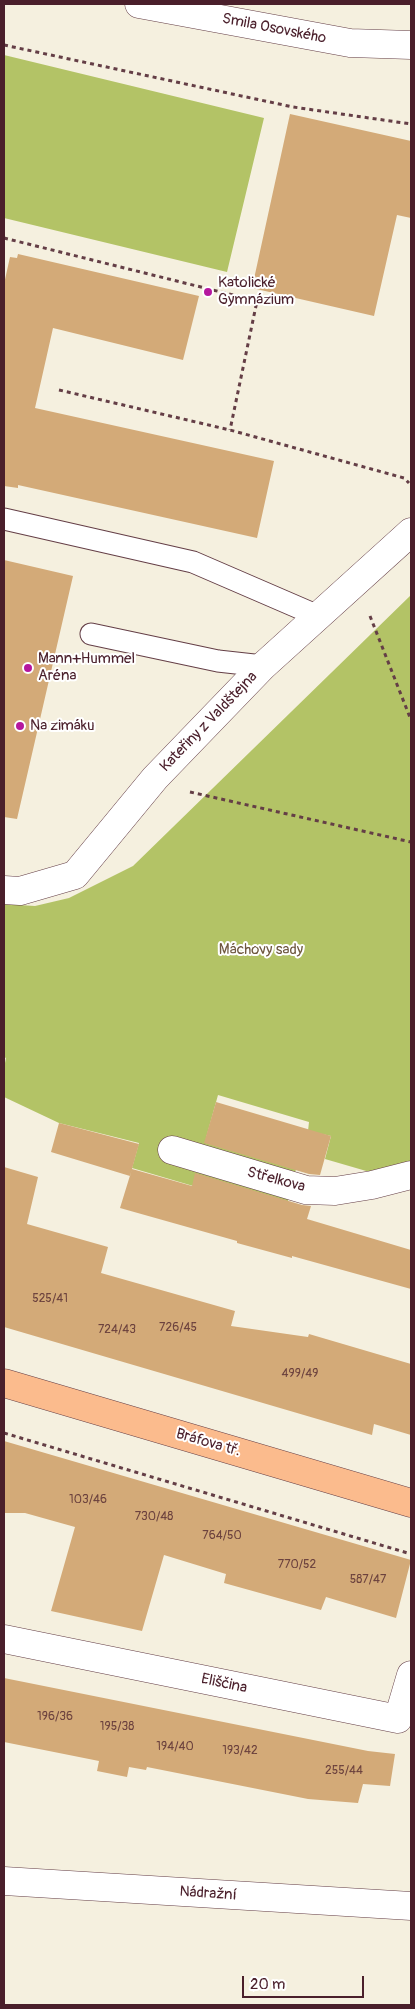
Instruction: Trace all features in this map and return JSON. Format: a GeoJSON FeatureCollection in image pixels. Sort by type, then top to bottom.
{"type":"FeatureCollection","features":[{"type":"Feature","properties":{"kind":"main road","name":"Bráfova tř."},"geometry":{"type":"LineString","coordinates":[[4,1383],[411,1503]]}},
{"type":"Feature","properties":{"kind":"street","name":"Smila Osovského"},"geometry":{"type":"LineString","coordinates":[[139,4],[350,43],[411,45]]}},
{"type":"Feature","properties":{"kind":"street","name":"Kateřiny z Valdštejna"},"geometry":{"type":"LineString","coordinates":[[4,890],[20,891],[75,875],[155,778],[263,666],[411,532]]}},
{"type":"Feature","properties":{"kind":"street","name":"Střelkova"},"geometry":{"type":"LineString","coordinates":[[172,1150],[306,1190],[335,1191],[372,1185],[411,1175]]}},
{"type":"Feature","properties":{"kind":"street","name":"Eliščina"},"geometry":{"type":"LineString","coordinates":[[4,1639],[398,1719],[411,1675]]}},
{"type":"Feature","properties":{"kind":"street","name":"Nádražní"},"geometry":{"type":"LineString","coordinates":[[4,1881],[411,1906]]}},
{"type":"Feature","properties":{"kind":"lane"},"geometry":{"type":"LineString","coordinates":[[4,519],[193,562],[318,616]]}},
{"type":"Feature","properties":{"kind":"lane"},"geometry":{"type":"LineString","coordinates":[[91,634],[218,661],[263,666]]}},
{"type":"Feature","properties":{"kind":"path"},"geometry":{"type":"LineString","coordinates":[[4,45],[293,107],[411,124]]}},
{"type":"Feature","properties":{"kind":"path"},"geometry":{"type":"LineString","coordinates":[[4,238],[257,302],[230,430]]}},
{"type":"Feature","properties":{"kind":"path"},"geometry":{"type":"LineString","coordinates":[[59,390],[230,430],[404,478],[409,483]]}},
{"type":"Feature","properties":{"kind":"path"},"geometry":{"type":"LineString","coordinates":[[368,610],[411,720]]}},
{"type":"Feature","properties":{"kind":"path"},"geometry":{"type":"LineString","coordinates":[[190,792],[411,842]]}},
{"type":"Feature","properties":{"kind":"path"},"geometry":{"type":"LineString","coordinates":[[4,1433],[411,1554]]}},
{"type":"Feature","properties":{"kind":"green space"},"geometry":{"type":"Polygon","coordinates":[[[4,55],[264,118],[227,272],[4,218],[4,55]]]}},
{"type":"Feature","properties":{"kind":"green space","name":"Máchovy sady"},"geometry":{"type":"Polygon","coordinates":[[[411,595],[411,1184],[325,1159],[331,1136],[308,1131],[309,1122],[218,1095],[206,1138],[297,1165],[285,1213],[132,1168],[139,1143],[59,1123],[4,1097],[6,1058],[4,1057],[4,904],[35,906],[69,898],[133,866],[411,595]]]}},
{"type":"Feature","properties":{"kind":"building"},"geometry":{"type":"Polygon","coordinates":[[[290,114],[411,141],[411,218],[397,215],[374,316],[252,288],[290,114]]]}},
{"type":"Feature","properties":{"kind":"building"},"geometry":{"type":"Polygon","coordinates":[[[18,254],[199,296],[183,360],[53,328],[35,408],[274,461],[257,538],[18,485],[18,488],[4,486],[4,284],[10,257],[17,258],[18,254]]]}},
{"type":"Feature","properties":{"kind":"building","name":"Mann+Hummel Aréna"},"geometry":{"type":"Polygon","coordinates":[[[4,560],[73,576],[17,819],[4,817],[4,560]]]}},
{"type":"Feature","properties":{"kind":"building"},"geometry":{"type":"Polygon","coordinates":[[[216,1102],[331,1136],[320,1175],[309,1174],[204,1143],[216,1102]]]}},
{"type":"Feature","properties":{"kind":"building"},"geometry":{"type":"Polygon","coordinates":[[[59,1123],[139,1144],[130,1176],[51,1152],[59,1123]]]}},
{"type":"Feature","properties":{"kind":"building"},"geometry":{"type":"Polygon","coordinates":[[[4,1167],[38,1177],[27,1224],[108,1247],[101,1273],[235,1311],[231,1326],[308,1337],[309,1334],[411,1364],[411,1435],[374,1424],[372,1435],[4,1327],[4,1167]]]}},
{"type":"Feature","properties":{"kind":"building"},"geometry":{"type":"Polygon","coordinates":[[[132,1169],[192,1186],[195,1173],[302,1205],[311,1206],[307,1219],[411,1250],[411,1289],[237,1243],[237,1241],[120,1208],[132,1169]]]}},
{"type":"Feature","properties":{"kind":"building"},"geometry":{"type":"Polygon","coordinates":[[[4,1441],[411,1560],[396,1618],[326,1597],[321,1610],[224,1583],[226,1574],[164,1555],[142,1631],[51,1611],[75,1527],[25,1513],[4,1513],[4,1441]]]}},
{"type":"Feature","properties":{"kind":"building"},"geometry":{"type":"Polygon","coordinates":[[[4,1678],[368,1751],[395,1754],[390,1786],[363,1784],[358,1803],[308,1799],[147,1767],[146,1770],[129,1767],[127,1777],[97,1771],[99,1761],[4,1742],[4,1678]]]}},
{"type":"Feature","properties":{"kind":"place","name":"Katolické Gymnázium"},"geometry":{"type":"Point","coordinates":[208,292]}},
{"type":"Feature","properties":{"kind":"place","name":"Mann+Hummel Aréna"},"geometry":{"type":"Point","coordinates":[28,668]}},
{"type":"Feature","properties":{"kind":"place","name":"Na zimáku"},"geometry":{"type":"Point","coordinates":[20,726]}}]}
